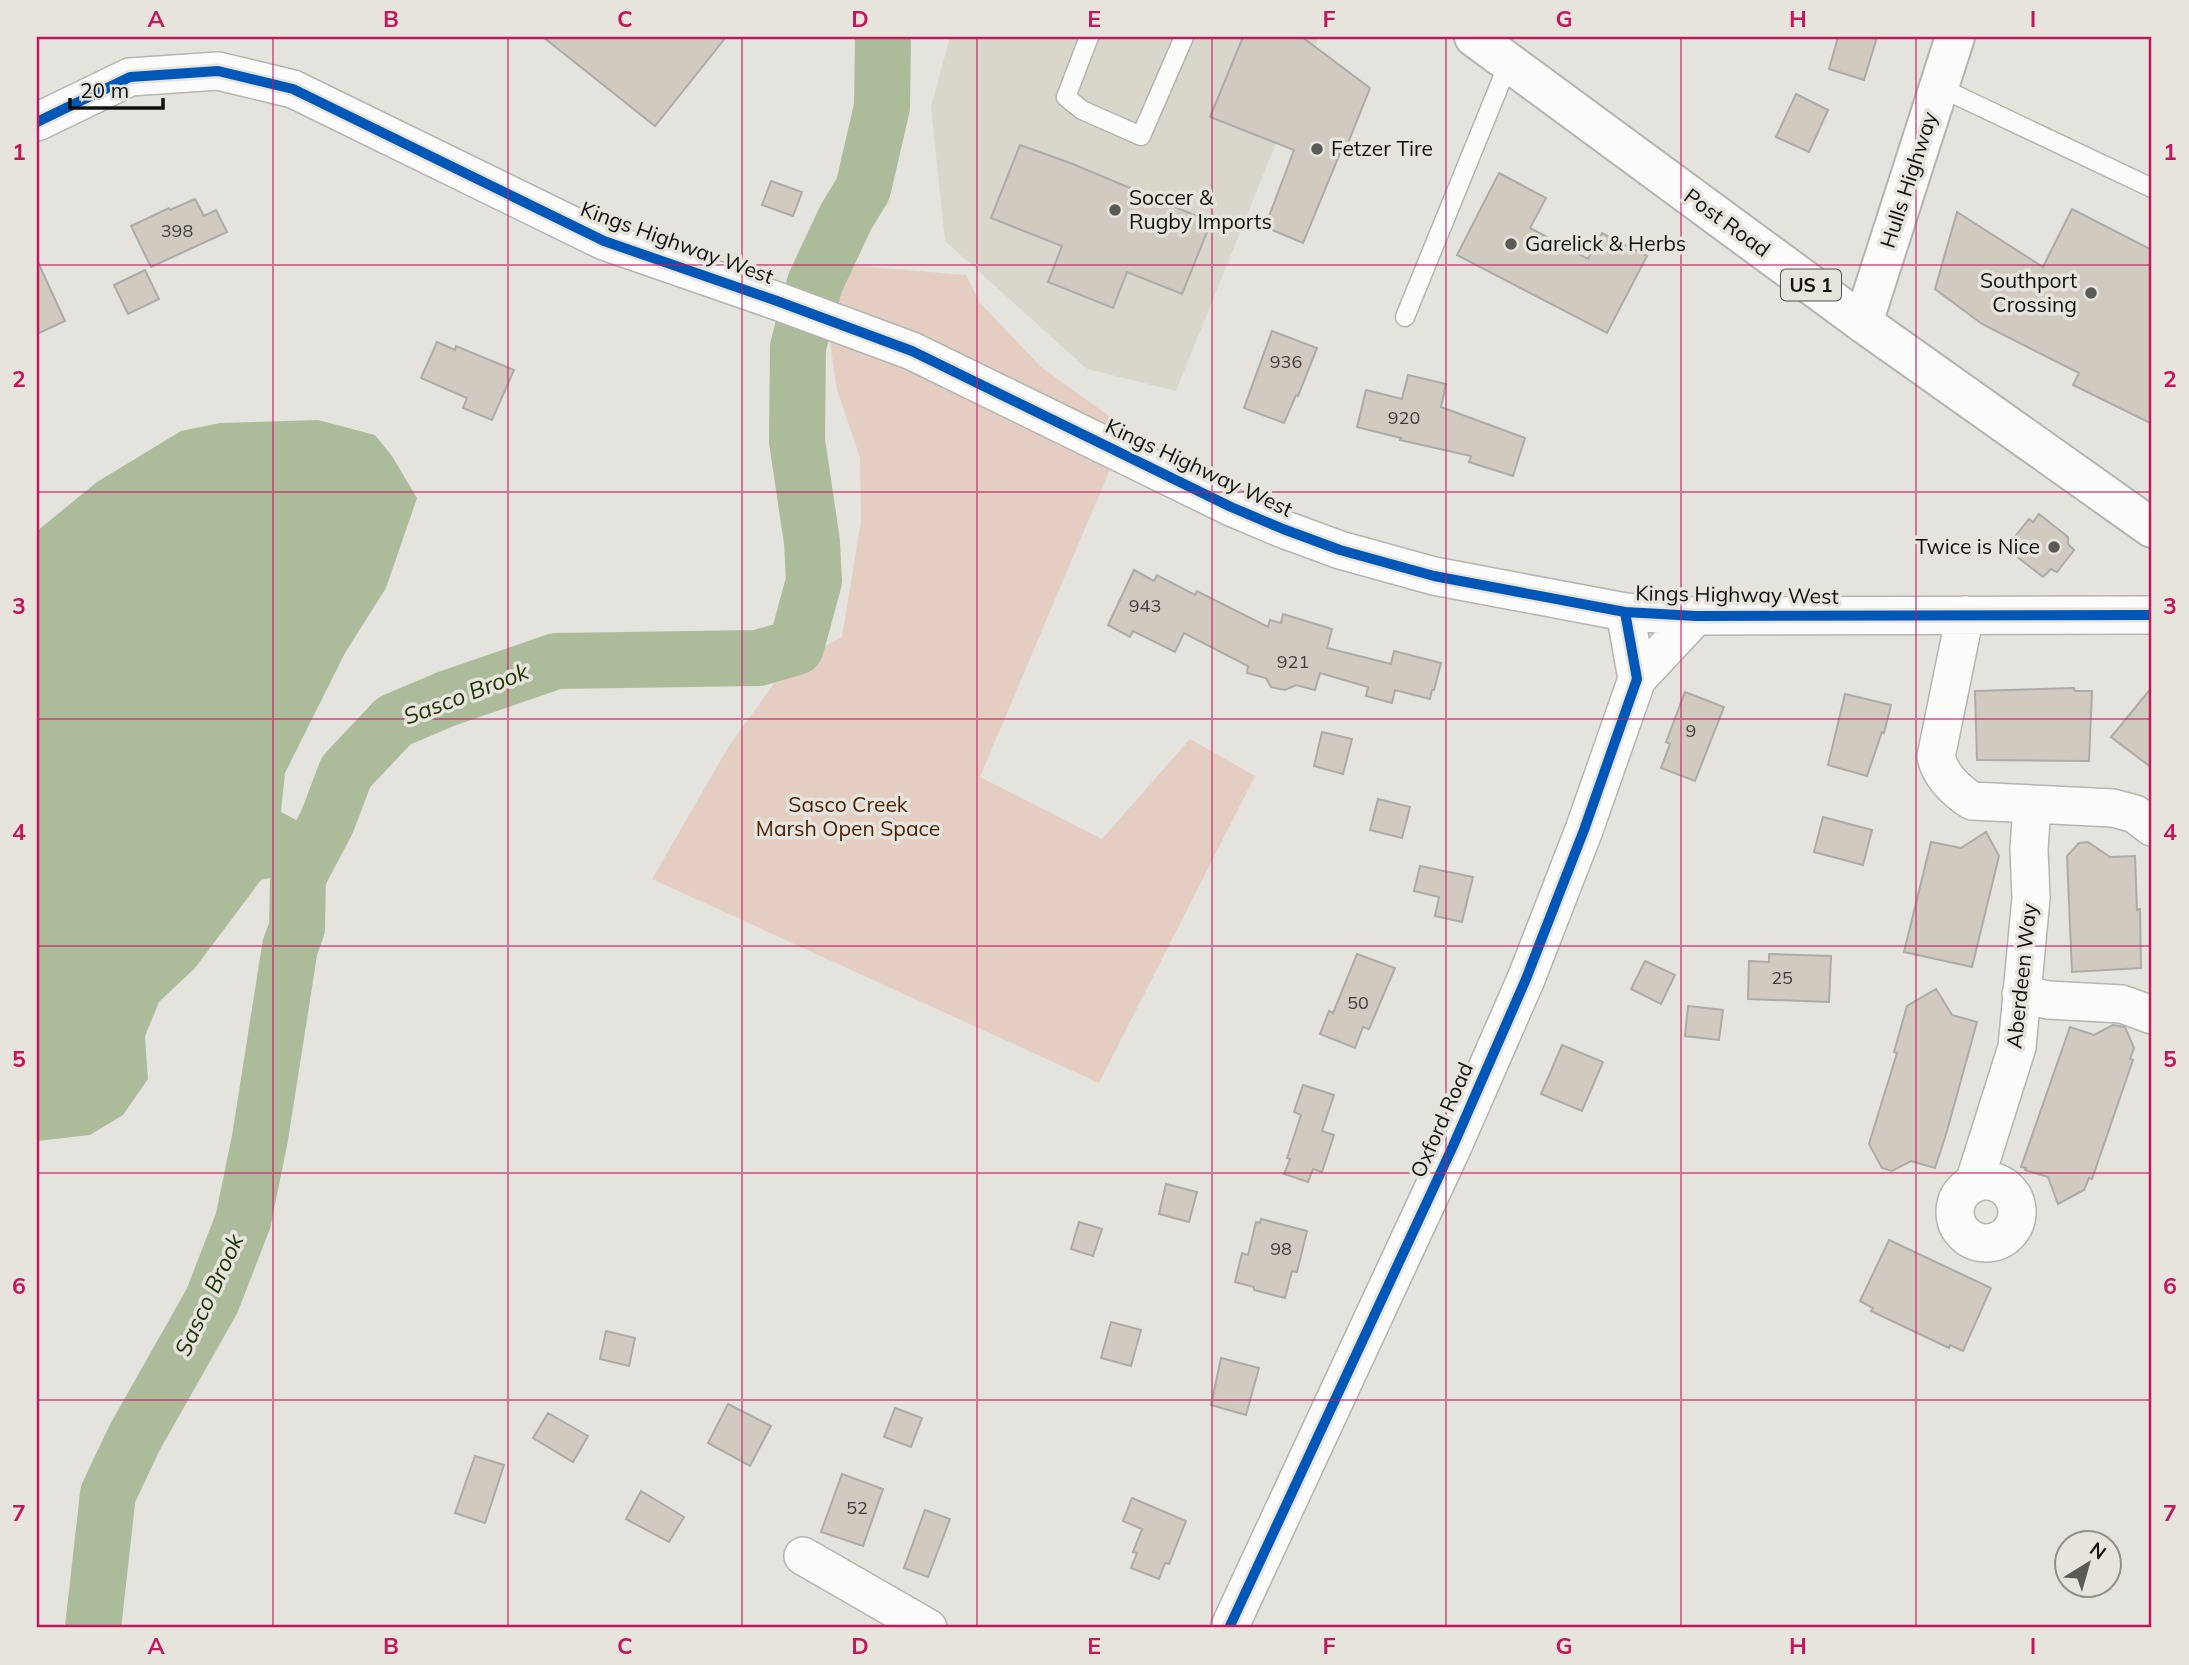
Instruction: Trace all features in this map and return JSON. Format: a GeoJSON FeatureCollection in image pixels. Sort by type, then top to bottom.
{"type":"FeatureCollection","features":[{"type":"Feature","properties":{"kind":"main road","name":"Post Road"},"geometry":{"type":"LineString","coordinates":[[1474,37],[1863,323],[2152,528]]}},
{"type":"Feature","properties":{"kind":"main road","name":"Hulls Highway"},"geometry":{"type":"LineString","coordinates":[[1863,323],[1955,37]]}},
{"type":"Feature","properties":{"kind":"street","name":"Kings Highway West"},"geometry":{"type":"LineString","coordinates":[[37,122],[130,77],[218,71],[293,89],[604,242],[912,351],[1231,507],[1329,546],[1434,576],[1625,612],[1696,616],[2152,615]]}},
{"type":"Feature","properties":{"kind":"street","name":"Oxford Road"},"geometry":{"type":"LineString","coordinates":[[1625,612],[1637,679]]}},
{"type":"Feature","properties":{"kind":"street"},"geometry":{"type":"LineString","coordinates":[[1965,615],[1936,757],[1939,768],[1955,788],[1972,801],[2113,808],[2135,814],[2152,827]]}},
{"type":"Feature","properties":{"kind":"street","name":"Oxford Road"},"geometry":{"type":"LineString","coordinates":[[1229,1628],[1452,1146],[1526,979],[1584,830],[1637,679],[1696,616]]}},
{"type":"Feature","properties":{"kind":"street","name":"Aberdeen Way"},"geometry":{"type":"LineString","coordinates":[[1974,1183],[2017,1048],[2031,898],[2029,849],[2032,805]]}},
{"type":"Feature","properties":{"kind":"street"},"geometry":{"type":"LineString","coordinates":[[2021,994],[2048,1000],[2122,1004],[2152,1014]]}},
{"type":"Feature","properties":{"kind":"street"},"geometry":{"type":"LineString","coordinates":[[803,1556],[928,1628]]}},
{"type":"Feature","properties":{"kind":"lane"},"geometry":{"type":"LineString","coordinates":[[1089,37],[1066,97],[1082,110],[1141,136],[1184,37]]}},
{"type":"Feature","properties":{"kind":"lane"},"geometry":{"type":"LineString","coordinates":[[1405,317],[1509,62]]}},
{"type":"Feature","properties":{"kind":"lane"},"geometry":{"type":"LineString","coordinates":[[1939,87],[2152,188]]}},
{"type":"Feature","properties":{"kind":"shaded area"},"geometry":{"type":"Polygon","coordinates":[[[950,37],[1319,37],[1176,391],[1087,369],[945,241],[931,107],[950,37]]]}},
{"type":"Feature","properties":{"kind":"shaded area"},"geometry":{"type":"Polygon","coordinates":[[[318,420],[375,435],[392,456],[417,498],[386,588],[345,653],[285,773],[281,812],[298,821],[278,876],[261,880],[195,968],[159,1002],[145,1036],[148,1079],[123,1115],[90,1135],[37,1141],[37,531],[97,482],[181,431],[220,423],[318,420]]]}},
{"type":"Feature","properties":{"kind":"green space","name":"Sasco Creek Marsh Open Space"},"geometry":{"type":"Polygon","coordinates":[[[844,265],[966,275],[980,303],[1041,367],[1127,429],[980,777],[1102,839],[1190,739],[1255,776],[1099,1083],[652,879],[729,746],[786,667],[842,637],[861,521],[860,457],[837,390],[830,342],[844,265]]]}},
{"type":"Feature","properties":{"kind":"building"},"geometry":{"type":"Polygon","coordinates":[[[543,37],[726,37],[655,126],[543,37]]]}},
{"type":"Feature","properties":{"kind":"building"},"geometry":{"type":"Polygon","coordinates":[[[1243,37],[1302,37],[1370,88],[1303,243],[1265,227],[1294,150],[1210,117],[1243,37]]]}},
{"type":"Feature","properties":{"kind":"building"},"geometry":{"type":"Polygon","coordinates":[[[1838,37],[1877,37],[1864,80],[1829,69],[1838,37]]]}},
{"type":"Feature","properties":{"kind":"building"},"geometry":{"type":"Polygon","coordinates":[[[1796,94],[1828,110],[1809,152],[1776,137],[1796,94]]]}},
{"type":"Feature","properties":{"kind":"building"},"geometry":{"type":"Polygon","coordinates":[[[1020,145],[1073,164],[1211,222],[1182,294],[1127,272],[1113,308],[1048,282],[1062,246],[991,218],[1020,145]]]}},
{"type":"Feature","properties":{"kind":"building","name":"Garelick & Herbs"},"geometry":{"type":"Polygon","coordinates":[[[1499,173],[1546,198],[1530,228],[1588,259],[1602,233],[1647,256],[1607,333],[1457,255],[1499,173]]]}},
{"type":"Feature","properties":{"kind":"building"},"geometry":{"type":"Polygon","coordinates":[[[771,181],[802,192],[793,216],[762,205],[771,181]]]}},
{"type":"Feature","properties":{"kind":"building"},"geometry":{"type":"Polygon","coordinates":[[[195,199],[204,216],[216,210],[227,232],[151,267],[131,226],[195,199]]]}},
{"type":"Feature","properties":{"kind":"building","name":"Southport Crossing"},"geometry":{"type":"Polygon","coordinates":[[[2072,209],[2152,250],[2152,424],[2073,385],[2079,373],[1982,324],[1935,289],[1957,212],[2043,267],[2072,209]]]}},
{"type":"Feature","properties":{"kind":"building"},"geometry":{"type":"Polygon","coordinates":[[[37,260],[65,321],[37,334],[37,260]]]}},
{"type":"Feature","properties":{"kind":"building"},"geometry":{"type":"Polygon","coordinates":[[[145,270],[159,299],[128,314],[114,285],[145,270]]]}},
{"type":"Feature","properties":{"kind":"building"},"geometry":{"type":"Polygon","coordinates":[[[1272,331],[1317,348],[1284,423],[1244,408],[1272,331]]]}},
{"type":"Feature","properties":{"kind":"building"},"geometry":{"type":"Polygon","coordinates":[[[437,342],[455,350],[456,346],[514,370],[492,420],[463,408],[467,398],[421,378],[437,342]]]}},
{"type":"Feature","properties":{"kind":"building"},"geometry":{"type":"Polygon","coordinates":[[[1408,375],[1446,384],[1441,407],[1525,438],[1513,476],[1469,462],[1471,456],[1357,427],[1366,390],[1402,399],[1408,375]]]}},
{"type":"Feature","properties":{"kind":"building"},"geometry":{"type":"Polygon","coordinates":[[[2039,514],[2068,537],[2068,544],[2074,550],[2057,572],[2051,569],[2043,577],[2006,548],[2029,519],[2033,522],[2039,514]]]}},
{"type":"Feature","properties":{"kind":"building"},"geometry":{"type":"Polygon","coordinates":[[[1134,570],[1154,581],[1157,575],[1195,595],[1197,591],[1268,627],[1270,620],[1281,623],[1283,614],[1332,629],[1327,648],[1391,664],[1394,651],[1441,663],[1434,690],[1430,699],[1395,690],[1392,703],[1366,696],[1368,687],[1320,673],[1315,690],[1296,685],[1285,690],[1271,687],[1266,678],[1247,673],[1248,666],[1184,633],[1175,652],[1133,631],[1130,637],[1108,625],[1134,570]]]}},
{"type":"Feature","properties":{"kind":"building"},"geometry":{"type":"Polygon","coordinates":[[[2152,687],[2152,768],[2111,737],[2152,687]]]}},
{"type":"Feature","properties":{"kind":"building"},"geometry":{"type":"Polygon","coordinates":[[[2074,688],[2075,691],[2092,691],[2089,761],[1977,760],[1975,691],[2074,688]]]}},
{"type":"Feature","properties":{"kind":"building"},"geometry":{"type":"Polygon","coordinates":[[[1685,692],[1724,707],[1695,781],[1661,768],[1670,744],[1666,742],[1685,692]]]}},
{"type":"Feature","properties":{"kind":"building"},"geometry":{"type":"Polygon","coordinates":[[[1845,694],[1891,705],[1884,733],[1882,732],[1867,776],[1828,765],[1845,694]]]}},
{"type":"Feature","properties":{"kind":"building"},"geometry":{"type":"Polygon","coordinates":[[[1322,732],[1352,739],[1343,774],[1314,766],[1322,732]]]}},
{"type":"Feature","properties":{"kind":"building"},"geometry":{"type":"Polygon","coordinates":[[[1378,799],[1410,807],[1402,838],[1370,830],[1378,799]]]}},
{"type":"Feature","properties":{"kind":"building"},"geometry":{"type":"Polygon","coordinates":[[[1823,817],[1872,830],[1863,865],[1814,852],[1823,817]]]}},
{"type":"Feature","properties":{"kind":"building"},"geometry":{"type":"Polygon","coordinates":[[[1986,832],[1999,856],[1972,967],[1904,952],[1931,842],[1961,848],[1986,832]]]}},
{"type":"Feature","properties":{"kind":"building"},"geometry":{"type":"Polygon","coordinates":[[[2088,842],[2110,857],[2135,856],[2137,910],[2140,909],[2141,968],[2072,972],[2067,856],[2079,843],[2088,842]]]}},
{"type":"Feature","properties":{"kind":"building"},"geometry":{"type":"Polygon","coordinates":[[[1420,866],[1473,877],[1462,922],[1435,916],[1439,897],[1414,891],[1420,866]]]}},
{"type":"Feature","properties":{"kind":"building"},"geometry":{"type":"Polygon","coordinates":[[[1357,954],[1395,968],[1369,1029],[1363,1027],[1355,1048],[1320,1034],[1329,1011],[1333,1013],[1357,954]]]}},
{"type":"Feature","properties":{"kind":"building"},"geometry":{"type":"Polygon","coordinates":[[[1769,954],[1831,956],[1829,1002],[1748,999],[1749,961],[1769,962],[1769,954]]]}},
{"type":"Feature","properties":{"kind":"building"},"geometry":{"type":"Polygon","coordinates":[[[1645,961],[1675,975],[1661,1004],[1631,989],[1645,961]]]}},
{"type":"Feature","properties":{"kind":"building"},"geometry":{"type":"Polygon","coordinates":[[[1936,989],[1952,1015],[1977,1022],[1935,1168],[1911,1161],[1892,1171],[1882,1168],[1869,1144],[1897,1053],[1894,1052],[1907,1006],[1936,989]]]}},
{"type":"Feature","properties":{"kind":"building"},"geometry":{"type":"Polygon","coordinates":[[[1688,1006],[1723,1010],[1719,1040],[1685,1036],[1688,1006]]]}},
{"type":"Feature","properties":{"kind":"building"},"geometry":{"type":"Polygon","coordinates":[[[2113,1025],[2125,1027],[2134,1048],[2130,1059],[2133,1060],[2092,1179],[2089,1178],[2084,1190],[2058,1204],[2048,1177],[2021,1167],[2070,1027],[2094,1035],[2113,1025]]]}},
{"type":"Feature","properties":{"kind":"building"},"geometry":{"type":"Polygon","coordinates":[[[1562,1045],[1603,1062],[1582,1111],[1541,1094],[1562,1045]]]}},
{"type":"Feature","properties":{"kind":"building"},"geometry":{"type":"Polygon","coordinates":[[[1303,1085],[1334,1095],[1322,1131],[1334,1135],[1322,1172],[1313,1169],[1308,1182],[1284,1174],[1301,1115],[1294,1112],[1303,1085]]]}},
{"type":"Feature","properties":{"kind":"building"},"geometry":{"type":"Polygon","coordinates":[[[1166,1184],[1197,1192],[1189,1222],[1159,1214],[1166,1184]]]}},
{"type":"Feature","properties":{"kind":"building"},"geometry":{"type":"Polygon","coordinates":[[[1261,1219],[1307,1231],[1297,1272],[1292,1271],[1285,1298],[1235,1282],[1242,1253],[1248,1255],[1256,1222],[1260,1223],[1261,1219]]]}},
{"type":"Feature","properties":{"kind":"building"},"geometry":{"type":"Polygon","coordinates":[[[1079,1222],[1102,1229],[1093,1256],[1071,1249],[1079,1222]]]}},
{"type":"Feature","properties":{"kind":"building"},"geometry":{"type":"Polygon","coordinates":[[[1889,1240],[1991,1288],[1963,1351],[1950,1345],[1949,1348],[1871,1311],[1873,1308],[1860,1301],[1889,1240]]]}},
{"type":"Feature","properties":{"kind":"building"},"geometry":{"type":"Polygon","coordinates":[[[1111,1322],[1141,1330],[1131,1366],[1101,1358],[1111,1322]]]}},
{"type":"Feature","properties":{"kind":"building"},"geometry":{"type":"Polygon","coordinates":[[[606,1331],[635,1338],[629,1366],[600,1359],[606,1331]]]}},
{"type":"Feature","properties":{"kind":"building"},"geometry":{"type":"Polygon","coordinates":[[[1221,1358],[1259,1368],[1246,1415],[1211,1405],[1221,1358]]]}},
{"type":"Feature","properties":{"kind":"building"},"geometry":{"type":"Polygon","coordinates":[[[728,1404],[771,1426],[750,1466],[708,1443],[728,1404]]]}},
{"type":"Feature","properties":{"kind":"building"},"geometry":{"type":"Polygon","coordinates":[[[895,1408],[922,1418],[911,1447],[884,1437],[895,1408]]]}},
{"type":"Feature","properties":{"kind":"building"},"geometry":{"type":"Polygon","coordinates":[[[548,1413],[588,1436],[573,1462],[533,1438],[548,1413]]]}},
{"type":"Feature","properties":{"kind":"building"},"geometry":{"type":"Polygon","coordinates":[[[475,1456],[504,1465],[485,1523],[455,1513],[475,1456]]]}},
{"type":"Feature","properties":{"kind":"building"},"geometry":{"type":"Polygon","coordinates":[[[842,1474],[883,1489],[863,1546],[821,1532],[842,1474]]]}},
{"type":"Feature","properties":{"kind":"building"},"geometry":{"type":"Polygon","coordinates":[[[641,1491],[684,1517],[669,1542],[626,1519],[641,1491]]]}},
{"type":"Feature","properties":{"kind":"building"},"geometry":{"type":"Polygon","coordinates":[[[1132,1498],[1186,1521],[1169,1564],[1165,1563],[1159,1579],[1131,1568],[1137,1553],[1133,1552],[1142,1529],[1123,1521],[1132,1498]]]}},
{"type":"Feature","properties":{"kind":"building"},"geometry":{"type":"Polygon","coordinates":[[[925,1510],[950,1519],[928,1577],[904,1568],[925,1510]]]}},
{"type":"Feature","properties":{"kind":"waterway","name":"Sasco Brook"},"geometry":{"type":"LineString","coordinates":[[93,1628],[108,1494],[135,1437],[212,1301],[243,1221],[260,1138],[290,947],[297,928],[298,877],[327,822],[346,772],[394,721],[446,699],[556,661],[758,658],[796,647],[814,581],[812,542],[797,441],[798,347],[815,283],[846,217],[863,189],[882,107],[883,37]]}},
{"type":"Feature","properties":{"kind":"cycle path"},"geometry":{"type":"LineString","coordinates":[[37,122],[130,77],[218,71],[293,89],[604,241],[912,351],[1231,507],[1340,550],[1434,576],[1625,612],[1696,616],[2152,615]]}},
{"type":"Feature","properties":{"kind":"cycle path"},"geometry":{"type":"LineString","coordinates":[[1229,1628],[1453,1146],[1526,979],[1584,830],[1637,679],[1625,612]]}},
{"type":"Feature","properties":{"kind":"place","name":"Fetzer Tire"},"geometry":{"type":"Point","coordinates":[1317,149]}},
{"type":"Feature","properties":{"kind":"place","name":"Soccer & Rugby Imports"},"geometry":{"type":"Point","coordinates":[1115,210]}},
{"type":"Feature","properties":{"kind":"place","name":"Garelick & Herbs"},"geometry":{"type":"Point","coordinates":[1511,244]}},
{"type":"Feature","properties":{"kind":"place","name":"Southport Crossing"},"geometry":{"type":"Point","coordinates":[2091,293]}},
{"type":"Feature","properties":{"kind":"place","name":"Twice is Nice"},"geometry":{"type":"Point","coordinates":[2054,547]}}]}
